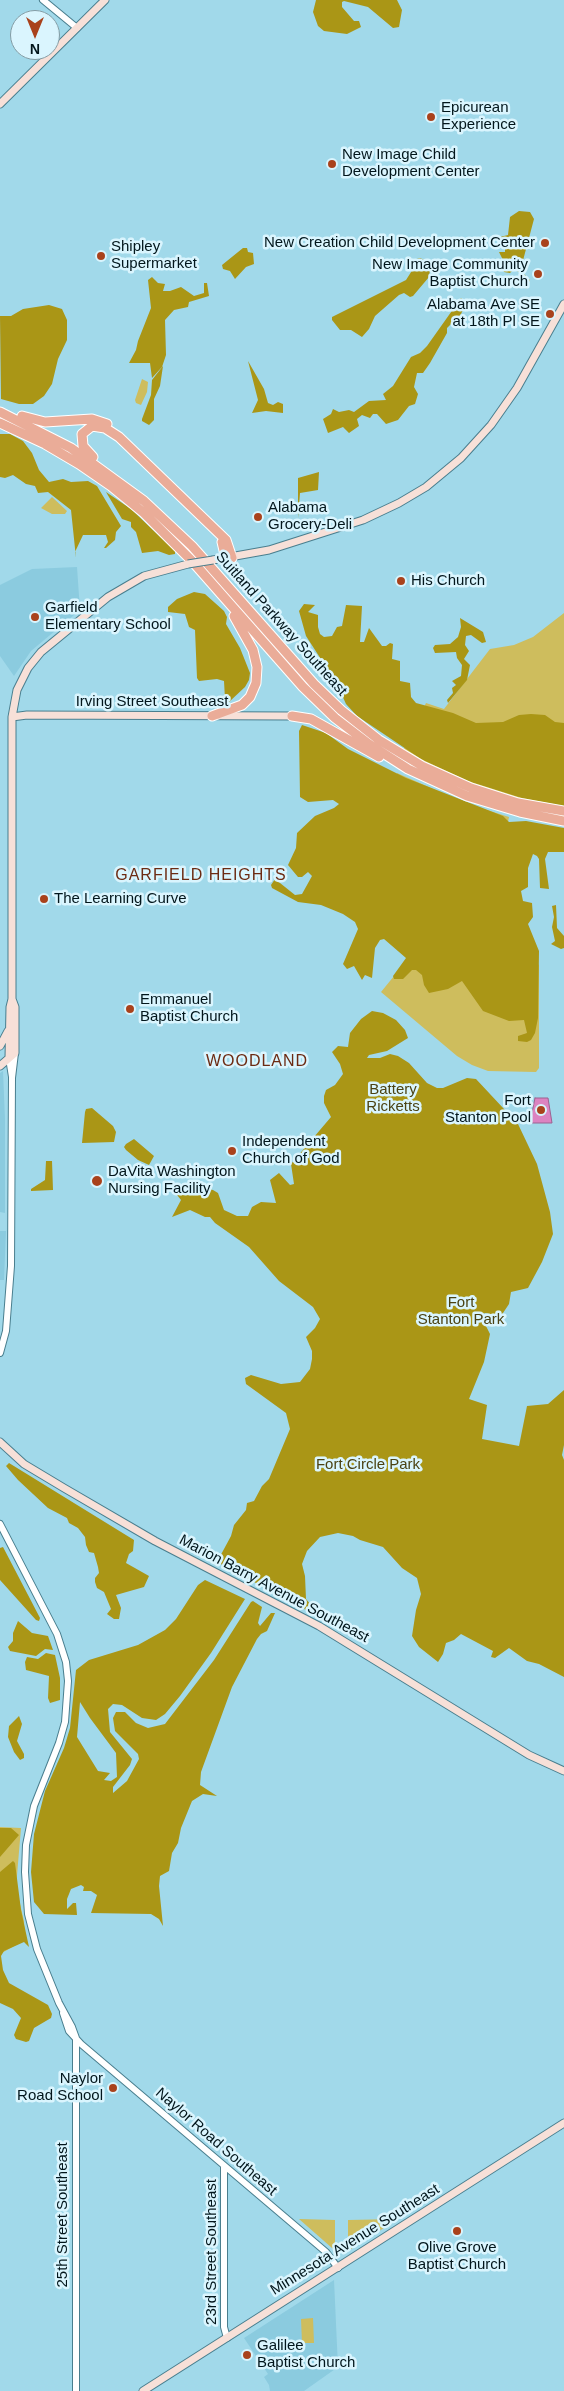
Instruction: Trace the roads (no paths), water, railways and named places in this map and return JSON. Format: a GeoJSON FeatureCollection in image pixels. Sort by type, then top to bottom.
{"type":"FeatureCollection","features":[{"type":"Feature","properties":{"kind":"highway"},"geometry":{"type":"LineString","coordinates":[[0,407],[25,418],[45,422],[85,418],[99,420],[108,425],[212,527],[223,543],[229,558]]}},
{"type":"Feature","properties":{"kind":"highway","name":"Suitland Parkway Southeast"},"geometry":{"type":"LineString","coordinates":[[0,412],[71,448],[144,501],[195,550],[314,684],[341,710],[374,736],[404,756],[458,783],[506,800],[564,812]]}},
{"type":"Feature","properties":{"kind":"highway","name":"Suitland Parkway Southeast"},"geometry":{"type":"LineString","coordinates":[[0,423],[53,448],[111,486],[162,529],[295,678],[328,711],[378,750],[426,778],[467,796],[499,807],[564,820]]}},
{"type":"Feature","properties":{"kind":"highway"},"geometry":{"type":"LineString","coordinates":[[119,437],[105,428],[92,426],[84,431],[81,441],[86,451],[131,484],[144,501]]}},
{"type":"Feature","properties":{"kind":"highway"},"geometry":{"type":"LineString","coordinates":[[210,581],[249,640],[256,658],[258,671],[255,687],[248,700],[234,709],[212,716]]}},
{"type":"Feature","properties":{"kind":"highway"},"geometry":{"type":"LineString","coordinates":[[292,716],[314,721],[402,770],[426,778]]}},
{"type":"Feature","properties":{"kind":"main road"},"geometry":{"type":"LineString","coordinates":[[0,104],[105,0]]}},
{"type":"Feature","properties":{"kind":"main road"},"geometry":{"type":"LineString","coordinates":[[12,1055],[10,1007],[12,999],[12,717],[14,701],[20,683],[30,665],[45,648],[126,585],[155,572],[188,564],[269,550],[366,518],[405,500],[446,472],[480,438],[510,398],[564,304]]}},
{"type":"Feature","properties":{"kind":"main road","name":"Irving Street Southeast"},"geometry":{"type":"LineString","coordinates":[[12,717],[27,715],[292,716]]}},
{"type":"Feature","properties":{"kind":"main road"},"geometry":{"type":"LineString","coordinates":[[0,1066],[12,1055],[15,1007],[12,999]]}},
{"type":"Feature","properties":{"kind":"main road"},"geometry":{"type":"LineString","coordinates":[[0,1046],[10,1028]]}},
{"type":"Feature","properties":{"kind":"main road","name":"Marion Barry Avenue Southeast"},"geometry":{"type":"LineString","coordinates":[[0,1442],[24,1464],[162,1545],[319,1626],[529,1755],[564,1770]]}},
{"type":"Feature","properties":{"kind":"main road","name":"Minnesota Avenue Southeast"},"geometry":{"type":"LineString","coordinates":[[143,2391],[564,2123]]}},
{"type":"Feature","properties":{"kind":"main road","name":"Minnesota Avenue Southeast"},"geometry":{"type":"LineString","coordinates":[[150,2391],[161,2381]]}},
{"type":"Feature","properties":{"kind":"street"},"geometry":{"type":"LineString","coordinates":[[43,0],[77,28]]}},
{"type":"Feature","properties":{"kind":"street"},"geometry":{"type":"LineString","coordinates":[[0,1353],[6,1324],[12,1255],[12,1055]]}},
{"type":"Feature","properties":{"kind":"street","name":"Naylor Road Southeast"},"geometry":{"type":"LineString","coordinates":[[0,1524],[57,1634],[67,1672],[68,1695],[65,1722],[59,1743],[34,1806],[27,1839],[25,1867],[27,1904],[33,1935],[43,1967],[63,2011],[62,2014],[69,2031],[326,2252],[338,2268]]}},
{"type":"Feature","properties":{"kind":"street","name":"25th Street Southeast"},"geometry":{"type":"LineString","coordinates":[[76,2038],[76,2391]]}},
{"type":"Feature","properties":{"kind":"street","name":"23rd Street Southeast"},"geometry":{"type":"LineString","coordinates":[[224,2166],[224,2327],[227,2338]]}},
{"type":"Feature","properties":{"kind":"place","name":"Epicurean Experience"},"geometry":{"type":"Point","coordinates":[431,117]}},
{"type":"Feature","properties":{"kind":"place","name":"New Image Child Development Center"},"geometry":{"type":"Point","coordinates":[332,164]}},
{"type":"Feature","properties":{"kind":"place","name":"New Creation Child Development Center"},"geometry":{"type":"Point","coordinates":[545,243]}},
{"type":"Feature","properties":{"kind":"place","name":"Shipley Supermarket"},"geometry":{"type":"Point","coordinates":[101,256]}},
{"type":"Feature","properties":{"kind":"place","name":"New Image Community Baptist Church"},"geometry":{"type":"Point","coordinates":[538,274]}},
{"type":"Feature","properties":{"kind":"place","name":"Alabama Ave SE at 18th Pl SE"},"geometry":{"type":"Point","coordinates":[550,314]}},
{"type":"Feature","properties":{"kind":"place","name":"Alabama Grocery-Deli"},"geometry":{"type":"Point","coordinates":[258,517]}},
{"type":"Feature","properties":{"kind":"place","name":"His Church"},"geometry":{"type":"Point","coordinates":[401,581]}},
{"type":"Feature","properties":{"kind":"place","name":"Garfield Elementary School"},"geometry":{"type":"Point","coordinates":[35,617]}},
{"type":"Feature","properties":{"kind":"place","name":"The Learning Curve"},"geometry":{"type":"Point","coordinates":[44,899]}},
{"type":"Feature","properties":{"kind":"place","name":"Emmanuel Baptist Church"},"geometry":{"type":"Point","coordinates":[130,1009]}},
{"type":"Feature","properties":{"kind":"place","name":"Fort Stanton Pool"},"geometry":{"type":"Point","coordinates":[541,1110]}},
{"type":"Feature","properties":{"kind":"place","name":"Independent Church of God"},"geometry":{"type":"Point","coordinates":[232,1151]}},
{"type":"Feature","properties":{"kind":"place","name":"DaVita Washington Nursing Facility"},"geometry":{"type":"Point","coordinates":[97,1181]}},
{"type":"Feature","properties":{"kind":"place","name":"Naylor Road School"},"geometry":{"type":"Point","coordinates":[113,2088]}},
{"type":"Feature","properties":{"kind":"place","name":"Olive Grove Baptist Church"},"geometry":{"type":"Point","coordinates":[457,2231]}},
{"type":"Feature","properties":{"kind":"place","name":"Galilee Baptist Church"},"geometry":{"type":"Point","coordinates":[247,2355]}},
{"type":"Feature","properties":{"kind":"district","name":"GARFIELD HEIGHTS"},"geometry":{"type":"Point","coordinates":[201,876]}},
{"type":"Feature","properties":{"kind":"district","name":"WOODLAND"},"geometry":{"type":"Point","coordinates":[257,1062]}},
{"type":"Feature","properties":{"kind":"park label","name":"Battery Ricketts"},"geometry":{"type":"Point","coordinates":[393,1098]}},
{"type":"Feature","properties":{"kind":"park label","name":"Fort Stanton Park"},"geometry":{"type":"Point","coordinates":[461,1312]}},
{"type":"Feature","properties":{"kind":"park label","name":"Fort Circle Park"},"geometry":{"type":"Point","coordinates":[368,1465]}}]}
